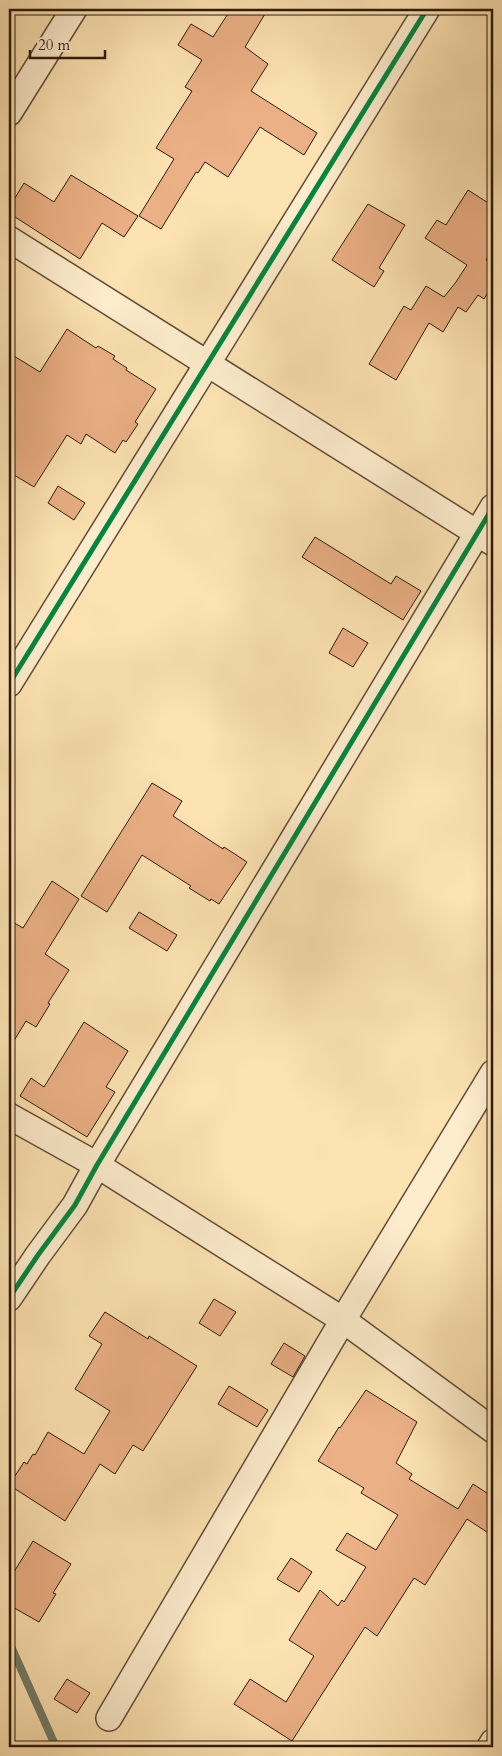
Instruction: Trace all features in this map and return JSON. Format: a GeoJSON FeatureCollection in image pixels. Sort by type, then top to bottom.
{"type":"FeatureCollection","features":[{"type":"Feature","properties":{"kind":"street"},"geometry":{"type":"LineString","coordinates":[[9,113],[74,9]]}},
{"type":"Feature","properties":{"kind":"street"},"geometry":{"type":"LineString","coordinates":[[9,684],[427,9]]}},
{"type":"Feature","properties":{"kind":"street"},"geometry":{"type":"LineString","coordinates":[[9,239],[485,537]]}},
{"type":"Feature","properties":{"kind":"street"},"geometry":{"type":"LineString","coordinates":[[9,1298],[38,1255],[76,1205],[97,1165],[485,537],[493,507]]}},
{"type":"Feature","properties":{"kind":"street"},"geometry":{"type":"LineString","coordinates":[[109,1718],[343,1320],[493,1073]]}},
{"type":"Feature","properties":{"kind":"street"},"geometry":{"type":"LineString","coordinates":[[9,1116],[97,1165],[343,1320],[493,1430]]}},
{"type":"Feature","properties":{"kind":"street"},"geometry":{"type":"LineString","coordinates":[[490,1747],[493,1742]]}},
{"type":"Feature","properties":{"kind":"building"},"geometry":{"type":"Polygon","coordinates":[[[231,9],[268,9],[245,47],[268,64],[251,91],[317,133],[304,155],[260,127],[228,177],[205,162],[198,173],[196,172],[161,229],[139,216],[174,159],[156,148],[192,91],[185,87],[202,60],[178,45],[191,24],[213,37],[231,9]]]}},
{"type":"Feature","properties":{"kind":"building"},"geometry":{"type":"Polygon","coordinates":[[[71,175],[138,216],[124,237],[102,223],[80,259],[9,213],[9,208],[24,183],[54,202],[71,175]]]}},
{"type":"Feature","properties":{"kind":"building"},"geometry":{"type":"Polygon","coordinates":[[[468,190],[493,206],[493,248],[486,260],[493,265],[493,284],[484,299],[478,295],[466,312],[458,307],[443,332],[429,323],[396,380],[369,364],[404,306],[411,310],[426,286],[444,297],[467,265],[425,238],[437,220],[446,225],[468,190]]]}},
{"type":"Feature","properties":{"kind":"building"},"geometry":{"type":"Polygon","coordinates":[[[368,204],[405,225],[379,268],[384,271],[374,287],[332,260],[368,204]]]}},
{"type":"Feature","properties":{"kind":"building"},"geometry":{"type":"Polygon","coordinates":[[[67,329],[96,348],[98,346],[115,356],[113,359],[127,368],[126,370],[156,389],[135,422],[138,424],[126,442],[123,440],[115,453],[86,434],[81,444],[67,435],[34,487],[9,472],[9,353],[40,372],[67,329]]]}},
{"type":"Feature","properties":{"kind":"building"},"geometry":{"type":"Polygon","coordinates":[[[58,486],[85,503],[74,520],[48,503],[58,486]]]}},
{"type":"Feature","properties":{"kind":"building"},"geometry":{"type":"Polygon","coordinates":[[[315,537],[391,584],[396,576],[421,591],[403,620],[302,557],[315,537]]]}},
{"type":"Feature","properties":{"kind":"building"},"geometry":{"type":"Polygon","coordinates":[[[343,628],[368,643],[353,667],[329,653],[343,628]]]}},
{"type":"Feature","properties":{"kind":"building"},"geometry":{"type":"Polygon","coordinates":[[[152,783],[182,801],[173,816],[223,849],[224,847],[247,862],[219,904],[211,899],[210,901],[189,888],[191,886],[142,855],[107,912],[81,896],[152,783]]]}},
{"type":"Feature","properties":{"kind":"building"},"geometry":{"type":"Polygon","coordinates":[[[52,881],[79,899],[45,954],[69,970],[48,1003],[50,1004],[36,1027],[26,1021],[9,1049],[9,920],[23,928],[52,881]]]}},
{"type":"Feature","properties":{"kind":"building"},"geometry":{"type":"Polygon","coordinates":[[[139,912],[177,935],[167,951],[129,928],[139,912]]]}},
{"type":"Feature","properties":{"kind":"building"},"geometry":{"type":"Polygon","coordinates":[[[84,1022],[128,1051],[106,1087],[115,1092],[87,1137],[20,1096],[31,1078],[44,1087],[84,1022]]]}},
{"type":"Feature","properties":{"kind":"building"},"geometry":{"type":"Polygon","coordinates":[[[214,1299],[236,1312],[220,1336],[199,1323],[214,1299]]]}},
{"type":"Feature","properties":{"kind":"building"},"geometry":{"type":"Polygon","coordinates":[[[105,1312],[148,1339],[149,1336],[197,1366],[143,1451],[133,1445],[115,1474],[100,1464],[65,1521],[9,1485],[24,1462],[27,1464],[33,1454],[35,1455],[48,1432],[84,1454],[110,1411],[75,1389],[102,1344],[89,1336],[105,1312]]]}},
{"type":"Feature","properties":{"kind":"building"},"geometry":{"type":"Polygon","coordinates":[[[284,1343],[305,1356],[293,1377],[271,1364],[284,1343]]]}},
{"type":"Feature","properties":{"kind":"building"},"geometry":{"type":"Polygon","coordinates":[[[229,1386],[268,1410],[257,1427],[218,1404],[229,1386]]]}},
{"type":"Feature","properties":{"kind":"building"},"geometry":{"type":"Polygon","coordinates":[[[366,1390],[417,1422],[396,1463],[412,1474],[409,1479],[458,1509],[473,1484],[493,1497],[493,1536],[467,1519],[425,1585],[414,1578],[377,1636],[365,1627],[292,1741],[234,1704],[250,1679],[286,1702],[314,1656],[289,1640],[320,1590],[338,1606],[342,1600],[344,1602],[366,1567],[336,1550],[347,1533],[376,1550],[398,1515],[361,1493],[364,1488],[318,1461],[339,1427],[366,1390]]]}},
{"type":"Feature","properties":{"kind":"building"},"geometry":{"type":"Polygon","coordinates":[[[33,1541],[71,1564],[53,1593],[56,1594],[39,1622],[9,1605],[9,1580],[33,1541]]]}},
{"type":"Feature","properties":{"kind":"building"},"geometry":{"type":"Polygon","coordinates":[[[291,1558],[312,1572],[299,1592],[277,1579],[291,1558]]]}},
{"type":"Feature","properties":{"kind":"building"},"geometry":{"type":"Polygon","coordinates":[[[67,1679],[90,1693],[77,1713],[54,1699],[67,1679]]]}},
{"type":"Feature","properties":{"kind":"waterway"},"geometry":{"type":"LineString","coordinates":[[9,1642],[56,1747]]}},
{"type":"Feature","properties":{"kind":"cycle path"},"geometry":{"type":"LineString","coordinates":[[9,684],[427,9]]}},
{"type":"Feature","properties":{"kind":"cycle path"},"geometry":{"type":"LineString","coordinates":[[9,1298],[75,1205],[97,1165],[493,507]]}}]}
